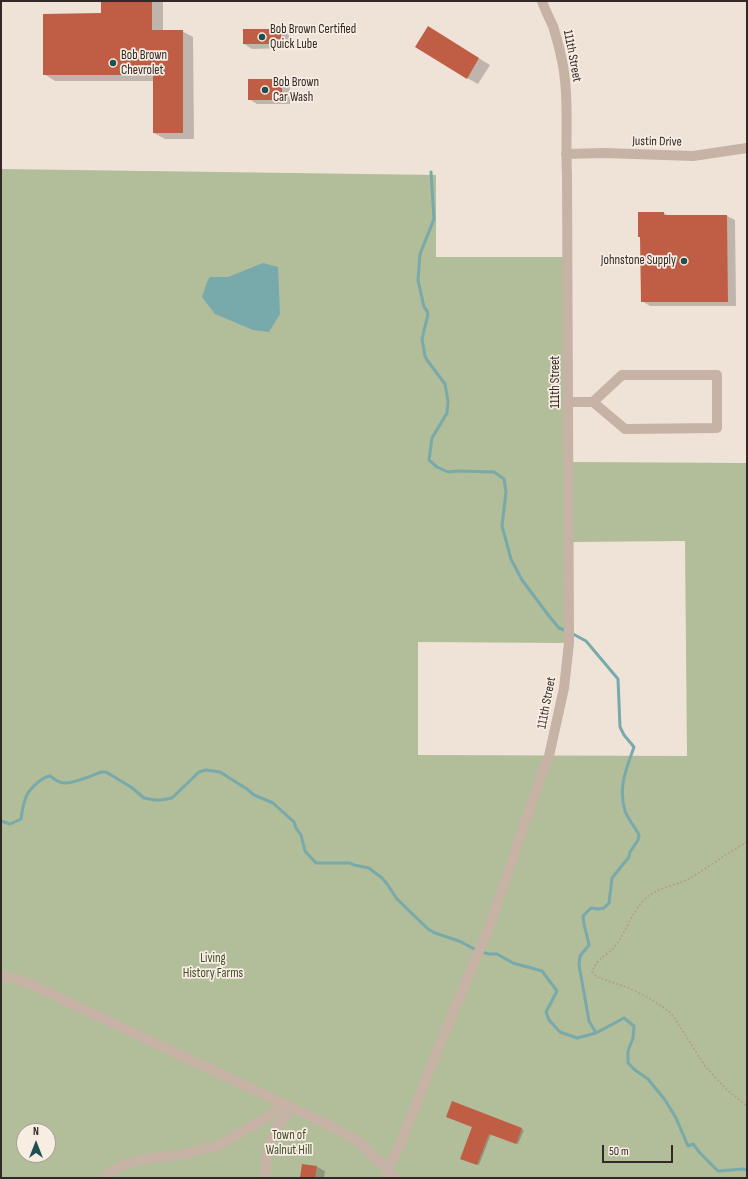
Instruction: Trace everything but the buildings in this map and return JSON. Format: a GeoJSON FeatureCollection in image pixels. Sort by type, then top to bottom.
{"type":"FeatureCollection","features":[{"type":"Feature","properties":{"kind":"street","name":"111th Street"},"geometry":{"type":"LineString","coordinates":[[386,1174],[400,1147],[437,1052],[490,925],[549,756],[564,688],[569,643],[569,402],[565,82],[561,57],[553,27],[543,5],[538,1]]}},
{"type":"Feature","properties":{"kind":"street","name":"Justin Drive"},"geometry":{"type":"LineString","coordinates":[[566,154],[604,153],[694,156],[747,148]]}},
{"type":"Feature","properties":{"kind":"street"},"geometry":{"type":"LineString","coordinates":[[569,402],[593,402],[625,429],[717,428],[716,375],[622,375],[593,402]]}},
{"type":"Feature","properties":{"kind":"street"},"geometry":{"type":"LineString","coordinates":[[1,975],[28,983],[327,1124],[358,1141],[386,1174],[395,1178]]}},
{"type":"Feature","properties":{"kind":"street"},"geometry":{"type":"LineString","coordinates":[[104,1178],[125,1164],[150,1158],[181,1155],[220,1145],[287,1105]]}},
{"type":"Feature","properties":{"kind":"street"},"geometry":{"type":"LineString","coordinates":[[265,1178],[266,1163],[271,1140],[278,1125],[285,1117],[287,1105]]}},
{"type":"Feature","properties":{"kind":"path"},"geometry":{"type":"LineString","coordinates":[[747,842],[729,852],[689,879],[656,890],[636,909],[615,946],[595,964],[592,972],[597,977],[629,988],[651,999],[671,1014],[680,1025],[705,1066],[727,1090],[747,1106]]}},
{"type":"Feature","properties":{"kind":"green space"},"geometry":{"type":"Polygon","coordinates":[[[1,169],[436,175],[436,257],[567,257],[569,462],[747,463],[747,1178],[1,1178],[1,169]],[[685,541],[569,542],[569,643],[418,642],[418,755],[687,756],[685,541]]]}},
{"type":"Feature","properties":{"kind":"water"},"geometry":{"type":"Polygon","coordinates":[[[263,263],[278,267],[280,314],[269,332],[253,330],[215,314],[202,297],[210,277],[228,277],[263,263]]]}},
{"type":"Feature","properties":{"kind":"waterway"},"geometry":{"type":"LineString","coordinates":[[431,172],[434,219],[420,254],[418,280],[424,307],[428,314],[422,339],[425,356],[445,384],[448,401],[447,413],[432,438],[429,460],[437,467],[448,472],[494,472],[504,479],[506,492],[502,526],[511,559],[522,580],[559,628],[564,630]]}},
{"type":"Feature","properties":{"kind":"waterway"},"geometry":{"type":"LineString","coordinates":[[573,634],[586,641],[618,679],[620,727],[624,735],[634,747],[628,763],[622,794],[625,811],[639,835],[638,840],[630,852],[629,857],[612,878],[609,903],[604,908],[591,908],[583,916],[589,945],[580,956],[579,965],[589,1021],[596,1033]]}},
{"type":"Feature","properties":{"kind":"waterway"},"geometry":{"type":"LineString","coordinates":[[1,821],[10,824],[21,819],[23,805],[28,794],[40,781],[50,776],[57,781],[68,783],[101,772],[106,772],[131,787],[144,798],[161,800],[172,798],[199,772],[206,770],[220,772],[254,795],[273,803],[294,822],[301,835],[305,851],[316,863],[350,863],[369,868],[382,878],[397,899],[428,929],[435,933],[459,941],[478,951],[489,954],[497,954],[513,963],[542,971],[557,991],[546,1012],[549,1020],[560,1032],[577,1038],[596,1033],[624,1018],[634,1026],[633,1038],[628,1051],[628,1063],[648,1079],[665,1100],[676,1118],[688,1146],[693,1144],[718,1171],[747,1170]]}},
{"type":"Feature","properties":{"kind":"place","name":"Bob Brown Certified Quick Lube"},"geometry":{"type":"Point","coordinates":[262,37]}},
{"type":"Feature","properties":{"kind":"place","name":"Bob Brown Chevrolet"},"geometry":{"type":"Point","coordinates":[113,63]}},
{"type":"Feature","properties":{"kind":"place","name":"Bob Brown Car Wash"},"geometry":{"type":"Point","coordinates":[265,90]}},
{"type":"Feature","properties":{"kind":"place","name":"Johnstone Supply"},"geometry":{"type":"Point","coordinates":[684,261]}},
{"type":"Feature","properties":{"kind":"park label","name":"Living History Farms"},"geometry":{"type":"Point","coordinates":[213,966]}},
{"type":"Feature","properties":{"kind":"park label","name":"Town of Walnut Hill"},"geometry":{"type":"Point","coordinates":[289,1144]}}]}
